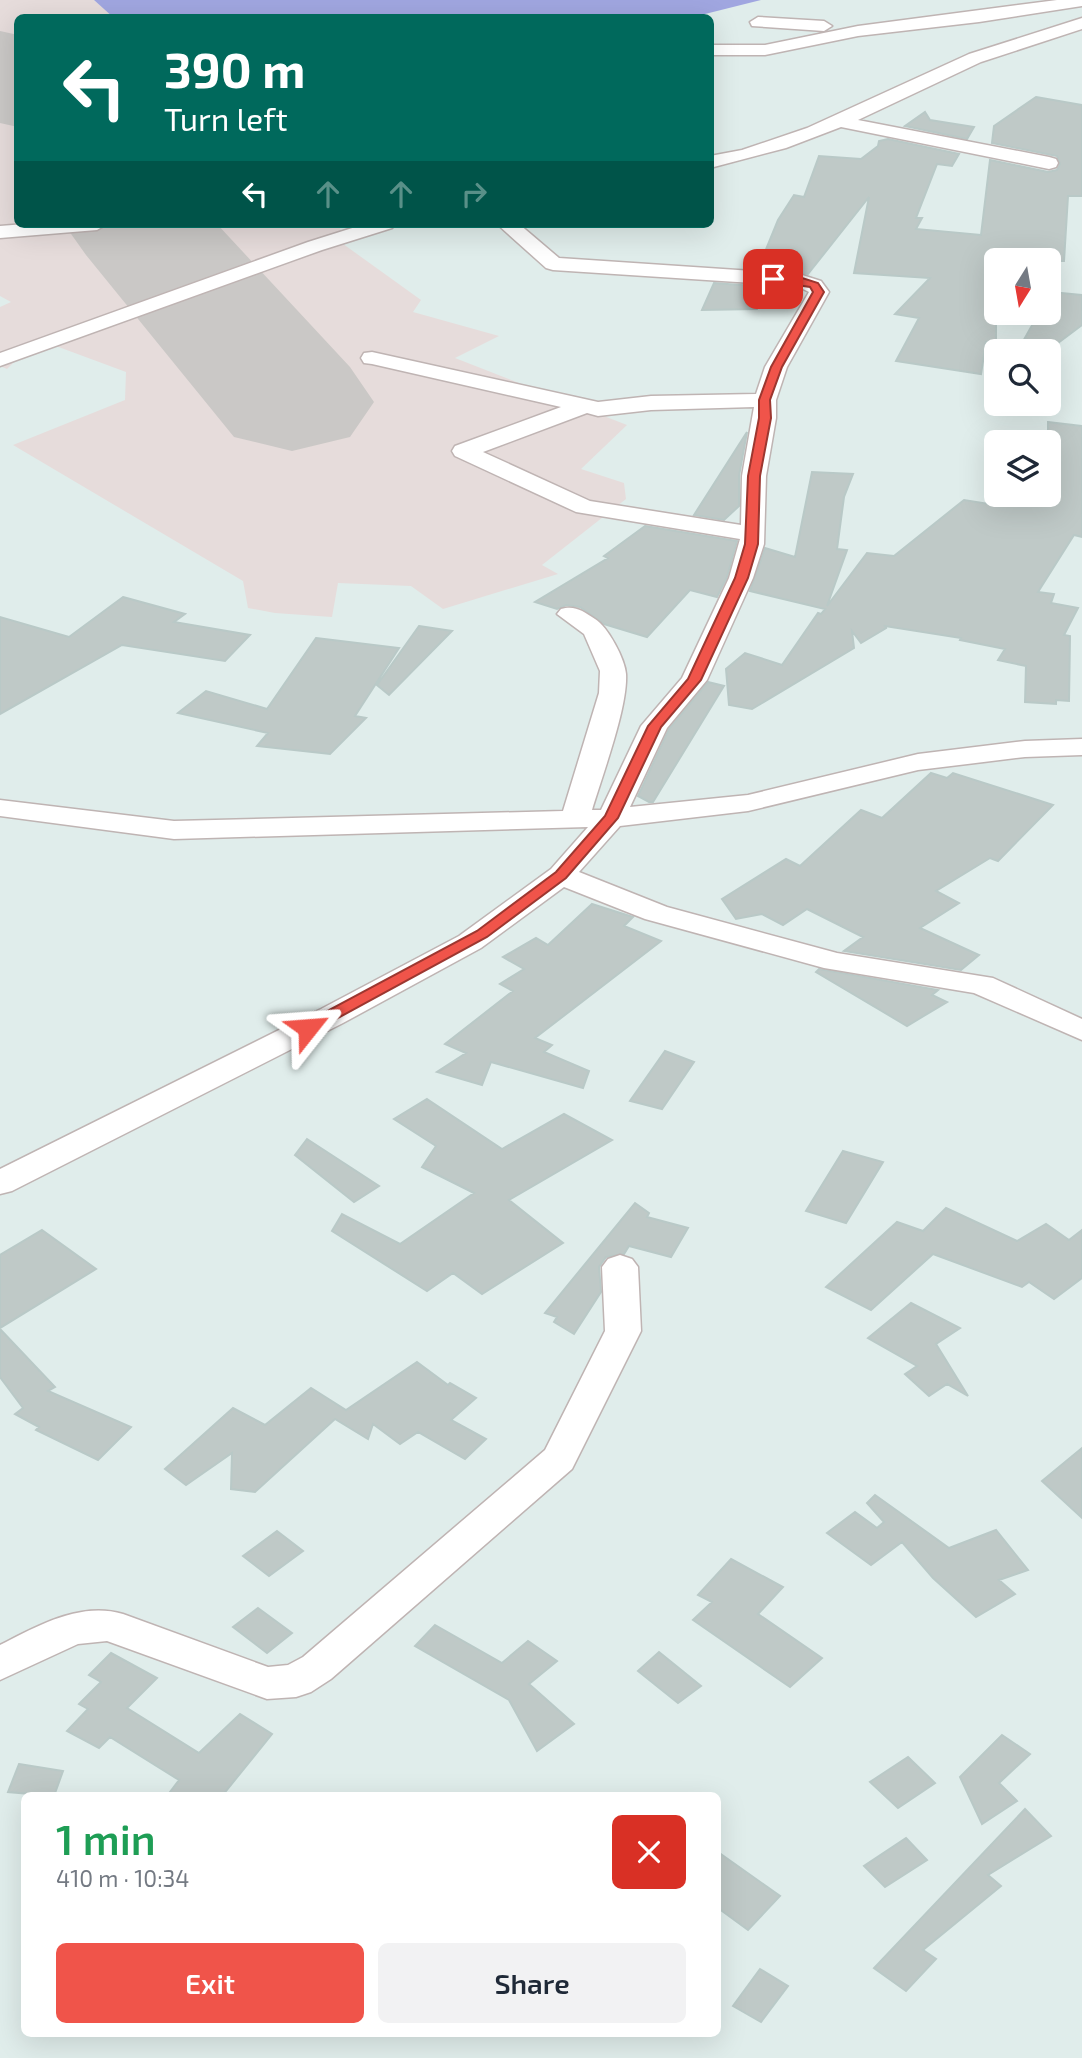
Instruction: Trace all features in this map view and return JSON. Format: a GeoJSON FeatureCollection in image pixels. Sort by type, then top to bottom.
{"type":"FeatureCollection","features":[{"type":"Feature","properties":{"kind":"street"},"geometry":{"type":"LineString","coordinates":[[714,50],[765,50],[869,29],[979,17],[1082,1]]}},
{"type":"Feature","properties":{"kind":"street"},"geometry":{"type":"LineString","coordinates":[[758,22],[905,32],[937,38]]}},
{"type":"Feature","properties":{"kind":"street"},"geometry":{"type":"LineString","coordinates":[[714,161],[764,151],[842,122],[1010,44],[1082,23]]}},
{"type":"Feature","properties":{"kind":"street"},"geometry":{"type":"LineString","coordinates":[[1043,35],[1082,36]]}},
{"type":"Feature","properties":{"kind":"street"},"geometry":{"type":"LineString","coordinates":[[974,41],[1010,44]]}},
{"type":"Feature","properties":{"kind":"street"},"geometry":{"type":"LineString","coordinates":[[842,122],[1049,163]]}},
{"type":"Feature","properties":{"kind":"street"},"geometry":{"type":"LineString","coordinates":[[0,232],[48,228]]}},
{"type":"Feature","properties":{"kind":"street"},"geometry":{"type":"LineString","coordinates":[[0,360],[315,246],[372,228]]}},
{"type":"Feature","properties":{"kind":"street"},"geometry":{"type":"LineString","coordinates":[[0,1183],[320,1022],[470,942],[561,875],[611,818],[655,726],[694,680],[741,578],[752,534],[754,476],[765,418],[765,400],[776,367],[818,292],[814,285],[799,280],[553,264],[512,228]]}},
{"type":"Feature","properties":{"kind":"street"},"geometry":{"type":"LineString","coordinates":[[372,358],[605,410],[651,402],[765,400]]}},
{"type":"Feature","properties":{"kind":"street"},"geometry":{"type":"LineString","coordinates":[[586,406],[463,451],[584,507],[752,534]]}},
{"type":"Feature","properties":{"kind":"street"},"geometry":{"type":"LineString","coordinates":[[570,614],[595,630],[613,671],[612,693],[575,819]]}},
{"type":"Feature","properties":{"kind":"street"},"geometry":{"type":"LineString","coordinates":[[0,808],[183,830],[611,818],[748,803],[908,763],[1024,749],[1082,747]]}},
{"type":"Feature","properties":{"kind":"street"},"geometry":{"type":"LineString","coordinates":[[561,875],[656,913],[835,962],[982,985],[1082,1031]]}},
{"type":"Feature","properties":{"kind":"street"},"geometry":{"type":"LineString","coordinates":[[0,1664],[73,1628],[89,1624],[109,1625],[267,1683],[296,1681],[317,1668],[559,1460],[623,1331],[620,1267]]}},
{"type":"Feature","properties":{"kind":"shaded area"},"geometry":{"type":"Polygon","coordinates":[[[0,0],[94,0],[110,14],[14,14],[14,228],[340,228],[341,230],[332,236],[421,300],[413,312],[499,336],[455,358],[627,425],[581,469],[624,483],[626,499],[542,565],[558,574],[443,609],[411,586],[338,583],[332,617],[248,608],[243,581],[13,445],[125,400],[126,372],[37,339],[7,369],[0,366],[0,307],[11,302],[0,296],[0,0]]]}},
{"type":"Feature","properties":{"kind":"shaded area"},"geometry":{"type":"Polygon","coordinates":[[[94,0],[761,0],[705,14],[110,14],[94,0]]]}},
{"type":"Feature","properties":{"kind":"building"},"geometry":{"type":"Polygon","coordinates":[[[1036,97],[1082,105],[1082,196],[1068,196],[1064,261],[1061,261],[1061,248],[984,248],[984,326],[996,326],[996,339],[984,339],[981,374],[896,361],[919,318],[895,314],[930,278],[854,273],[869,197],[808,274],[758,269],[778,220],[794,195],[804,197],[819,156],[861,159],[878,146],[879,141],[888,139],[959,154],[952,166],[937,164],[916,218],[922,218],[916,229],[981,235],[990,160],[1048,172],[1057,170],[1060,164],[1057,156],[992,143],[994,126],[1036,97]]]}},
{"type":"Feature","properties":{"kind":"building"},"geometry":{"type":"Polygon","coordinates":[[[925,112],[930,120],[974,127],[967,139],[905,126],[925,112]]]}},
{"type":"Feature","properties":{"kind":"building"},"geometry":{"type":"Polygon","coordinates":[[[714,283],[796,289],[782,306],[760,303],[757,309],[702,310],[714,283]]]}},
{"type":"Feature","properties":{"kind":"building"},"geometry":{"type":"Polygon","coordinates":[[[1061,293],[1082,295],[1082,325],[1061,341],[1024,339],[1032,326],[1061,325],[1061,293]]]}},
{"type":"Feature","properties":{"kind":"building"},"geometry":{"type":"Polygon","coordinates":[[[1048,422],[1082,426],[1082,537],[1074,535],[1038,592],[1054,594],[1051,603],[1078,608],[1064,635],[1070,636],[1069,701],[1056,700],[1056,704],[1025,702],[1026,666],[998,660],[1005,649],[960,640],[961,638],[885,626],[886,628],[861,643],[852,631],[854,648],[752,709],[729,705],[726,669],[745,653],[782,665],[818,613],[821,614],[825,609],[750,591],[765,548],[795,557],[812,472],[853,474],[844,497],[837,549],[847,550],[827,606],[867,553],[894,556],[964,500],[984,503],[984,507],[1061,507],[1061,430],[1048,430],[1048,422]]]}},
{"type":"Feature","properties":{"kind":"building"},"geometry":{"type":"Polygon","coordinates":[[[747,432],[739,476],[739,506],[724,520],[694,515],[747,432]]]}},
{"type":"Feature","properties":{"kind":"building"},"geometry":{"type":"Polygon","coordinates":[[[645,526],[737,541],[727,577],[717,597],[690,590],[647,637],[604,624],[580,607],[566,605],[557,609],[535,602],[608,558],[604,556],[645,526]]]}},
{"type":"Feature","properties":{"kind":"building"},"geometry":{"type":"Polygon","coordinates":[[[123,597],[185,614],[174,622],[250,635],[225,661],[122,645],[0,714],[0,617],[69,637],[123,597]]]}},
{"type":"Feature","properties":{"kind":"building"},"geometry":{"type":"Polygon","coordinates":[[[419,626],[452,631],[389,695],[377,685],[419,626]]]}},
{"type":"Feature","properties":{"kind":"building"},"geometry":{"type":"Polygon","coordinates":[[[316,638],[399,648],[355,716],[366,718],[330,754],[257,746],[268,733],[178,713],[206,691],[267,709],[316,638]]]}},
{"type":"Feature","properties":{"kind":"building"},"geometry":{"type":"Polygon","coordinates":[[[708,682],[724,686],[653,802],[638,796],[669,729],[708,682]]]}},
{"type":"Feature","properties":{"kind":"building"},"geometry":{"type":"Polygon","coordinates":[[[931,773],[947,778],[953,773],[1053,805],[998,861],[990,858],[936,891],[959,903],[920,928],[979,955],[961,970],[844,951],[863,937],[807,909],[783,925],[762,914],[736,919],[722,899],[786,859],[800,866],[861,810],[882,818],[931,773]]]}},
{"type":"Feature","properties":{"kind":"building"},"geometry":{"type":"Polygon","coordinates":[[[592,904],[633,917],[624,926],[661,941],[535,1038],[552,1045],[544,1052],[589,1071],[583,1088],[491,1062],[482,1085],[437,1072],[466,1053],[445,1044],[513,991],[500,984],[524,969],[503,957],[536,938],[548,945],[592,904]]]}},
{"type":"Feature","properties":{"kind":"building"},"geometry":{"type":"Polygon","coordinates":[[[819,969],[938,990],[932,995],[947,1002],[907,1026],[816,972],[819,969]]]}},
{"type":"Feature","properties":{"kind":"building"},"geometry":{"type":"Polygon","coordinates":[[[665,1051],[694,1062],[662,1109],[630,1101],[665,1051]]]}},
{"type":"Feature","properties":{"kind":"building"},"geometry":{"type":"Polygon","coordinates":[[[427,1099],[502,1149],[564,1114],[612,1140],[509,1200],[563,1243],[482,1294],[453,1273],[427,1291],[332,1231],[342,1214],[400,1244],[474,1193],[422,1167],[436,1146],[394,1119],[427,1099]]]}},
{"type":"Feature","properties":{"kind":"building"},"geometry":{"type":"Polygon","coordinates":[[[307,1139],[379,1186],[354,1202],[295,1155],[307,1139]]]}},
{"type":"Feature","properties":{"kind":"building"},"geometry":{"type":"Polygon","coordinates":[[[843,1151],[883,1162],[846,1223],[806,1211],[843,1151]]]}},
{"type":"Feature","properties":{"kind":"building"},"geometry":{"type":"Polygon","coordinates":[[[635,1203],[649,1213],[647,1217],[688,1228],[671,1257],[629,1246],[624,1254],[606,1257],[599,1267],[601,1292],[574,1334],[554,1322],[557,1317],[545,1313],[635,1203]]]}},
{"type":"Feature","properties":{"kind":"building"},"geometry":{"type":"Polygon","coordinates":[[[946,1208],[1017,1241],[1046,1224],[1069,1240],[1082,1230],[1082,1278],[1054,1299],[1029,1282],[1022,1287],[933,1254],[871,1310],[826,1287],[897,1222],[923,1231],[946,1208]]]}},
{"type":"Feature","properties":{"kind":"building"},"geometry":{"type":"Polygon","coordinates":[[[42,1230],[96,1269],[0,1328],[0,1255],[42,1230]]]}},
{"type":"Feature","properties":{"kind":"building"},"geometry":{"type":"Polygon","coordinates":[[[911,1303],[960,1328],[936,1344],[968,1396],[947,1384],[929,1396],[905,1374],[917,1366],[868,1338],[911,1303]]]}},
{"type":"Feature","properties":{"kind":"building"},"geometry":{"type":"Polygon","coordinates":[[[0,1329],[55,1387],[48,1391],[131,1427],[98,1460],[36,1430],[39,1427],[15,1414],[23,1408],[0,1377],[0,1329]]]}},
{"type":"Feature","properties":{"kind":"building"},"geometry":{"type":"Polygon","coordinates":[[[417,1362],[448,1385],[450,1383],[476,1398],[451,1420],[486,1439],[465,1459],[418,1432],[400,1444],[373,1424],[368,1439],[335,1419],[255,1492],[231,1489],[232,1453],[186,1485],[165,1469],[233,1408],[265,1425],[311,1388],[346,1410],[417,1362]]]}},
{"type":"Feature","properties":{"kind":"building"},"geometry":{"type":"Polygon","coordinates":[[[1082,1448],[1082,1518],[1042,1481],[1082,1448]]]}},
{"type":"Feature","properties":{"kind":"building"},"geometry":{"type":"Polygon","coordinates":[[[875,1495],[949,1548],[996,1530],[1028,1570],[999,1580],[1015,1594],[976,1617],[933,1578],[902,1542],[871,1565],[827,1533],[855,1512],[877,1528],[884,1522],[867,1503],[875,1495]]]}},
{"type":"Feature","properties":{"kind":"building"},"geometry":{"type":"Polygon","coordinates":[[[277,1531],[303,1551],[269,1576],[243,1556],[277,1531]]]}},
{"type":"Feature","properties":{"kind":"building"},"geometry":{"type":"Polygon","coordinates":[[[731,1559],[783,1587],[758,1614],[822,1658],[790,1687],[693,1620],[712,1602],[698,1595],[731,1559]]]}},
{"type":"Feature","properties":{"kind":"building"},"geometry":{"type":"Polygon","coordinates":[[[258,1608],[292,1633],[267,1653],[233,1627],[258,1608]]]}},
{"type":"Feature","properties":{"kind":"building"},"geometry":{"type":"Polygon","coordinates":[[[435,1625],[502,1663],[528,1641],[557,1661],[529,1684],[574,1724],[537,1751],[509,1700],[415,1646],[435,1625]]]}},
{"type":"Feature","properties":{"kind":"building"},"geometry":{"type":"Polygon","coordinates":[[[659,1652],[701,1686],[678,1703],[638,1671],[659,1652]]]}},
{"type":"Feature","properties":{"kind":"building"},"geometry":{"type":"Polygon","coordinates":[[[111,1653],[157,1678],[127,1708],[199,1753],[240,1714],[272,1734],[225,1792],[170,1792],[179,1780],[110,1737],[99,1748],[67,1731],[88,1709],[79,1704],[101,1682],[89,1675],[111,1653]]]}},
{"type":"Feature","properties":{"kind":"building"},"geometry":{"type":"Polygon","coordinates":[[[1002,1735],[1030,1754],[999,1783],[1017,1801],[982,1824],[960,1777],[1002,1735]]]}},
{"type":"Feature","properties":{"kind":"building"},"geometry":{"type":"Polygon","coordinates":[[[908,1757],[935,1783],[898,1808],[870,1782],[908,1757]]]}},
{"type":"Feature","properties":{"kind":"building"},"geometry":{"type":"Polygon","coordinates":[[[19,1764],[63,1771],[55,1792],[8,1792],[19,1764]]]}},
{"type":"Feature","properties":{"kind":"building"},"geometry":{"type":"Polygon","coordinates":[[[1025,1809],[1051,1836],[988,1875],[1001,1886],[923,1950],[936,1959],[906,1991],[874,1968],[1025,1809]]]}},
{"type":"Feature","properties":{"kind":"building"},"geometry":{"type":"Polygon","coordinates":[[[906,1838],[927,1860],[885,1887],[864,1866],[906,1838]]]}},
{"type":"Feature","properties":{"kind":"building"},"geometry":{"type":"Polygon","coordinates":[[[721,1854],[780,1896],[748,1930],[721,1910],[721,1854]]]}},
{"type":"Feature","properties":{"kind":"building"},"geometry":{"type":"Polygon","coordinates":[[[760,1969],[788,1986],[761,2022],[733,2006],[760,1969]]]}},
{"type":"Feature","properties":{"kind":"runway"},"geometry":{"type":"LineString","coordinates":[[0,69],[14,84]]}},
{"type":"Feature","properties":{"kind":"runway"},"geometry":{"type":"LineString","coordinates":[[140,228],[292,402]]}},
{"type":"Feature","properties":{"kind":"route"},"geometry":{"type":"LineString","coordinates":[[308,1028],[482,934],[561,875],[611,818],[655,726],[692,684],[741,578],[752,544],[754,476],[765,418],[765,400],[776,367],[818,292],[814,285],[799,280],[773,279]]}}]}
